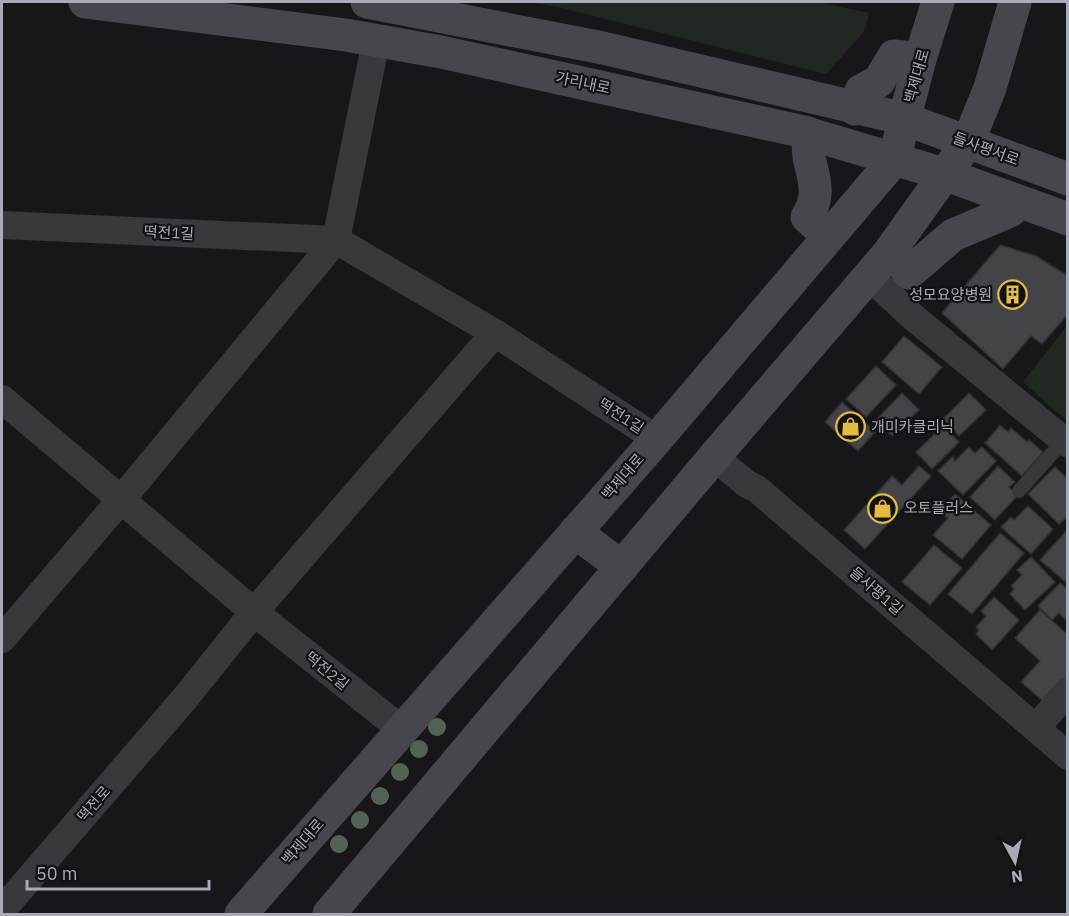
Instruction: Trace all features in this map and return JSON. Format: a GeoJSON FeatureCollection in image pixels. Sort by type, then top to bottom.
{"type":"FeatureCollection","features":[{"type":"Feature","properties":{"kind":"street","name":"가리내로"},"geometry":{"type":"LineString","coordinates":[[85,2],[441,51],[808,133],[944,174],[1068,219]]}},
{"type":"Feature","properties":{"kind":"street"},"geometry":{"type":"LineString","coordinates":[[367,2],[603,48],[905,120]]}},
{"type":"Feature","properties":{"kind":"street","name":"백제대로"},"geometry":{"type":"LineString","coordinates":[[241,915],[401,729],[657,439],[894,160],[921,57],[939,2]]}},
{"type":"Feature","properties":{"kind":"street"},"geometry":{"type":"LineString","coordinates":[[330,915],[714,457],[878,266],[968,142],[990,88],[1015,2]]}},
{"type":"Feature","properties":{"kind":"street"},"geometry":{"type":"LineString","coordinates":[[2,639],[120,501],[336,240],[376,41]]}},
{"type":"Feature","properties":{"kind":"street"},"geometry":{"type":"LineString","coordinates":[[855,109],[861,91],[879,81],[894,56],[921,57]]}},
{"type":"Feature","properties":{"kind":"street","name":"들사평서로"},"geometry":{"type":"LineString","coordinates":[[905,120],[1068,179]]}},
{"type":"Feature","properties":{"kind":"street"},"geometry":{"type":"LineString","coordinates":[[808,133],[808,154],[816,180],[814,207],[807,217],[828,236]]}},
{"type":"Feature","properties":{"kind":"street"},"geometry":{"type":"LineString","coordinates":[[878,266],[901,262],[909,273],[953,235],[1010,211],[1019,202]]}},
{"type":"Feature","properties":{"kind":"street","name":"떡전1길"},"geometry":{"type":"LineString","coordinates":[[2,225],[336,240],[495,333],[657,439]]}},
{"type":"Feature","properties":{"kind":"street"},"geometry":{"type":"LineString","coordinates":[[878,266],[913,317],[1066,442]]}},
{"type":"Feature","properties":{"kind":"street"},"geometry":{"type":"LineString","coordinates":[[254,612],[495,333]]}},
{"type":"Feature","properties":{"kind":"street","name":"떡전2길"},"geometry":{"type":"LineString","coordinates":[[2,399],[254,612],[401,729]]}},
{"type":"Feature","properties":{"kind":"street","name":"들사평1길"},"geometry":{"type":"LineString","coordinates":[[714,457],[747,484],[758,489],[1068,756]]}},
{"type":"Feature","properties":{"kind":"street"},"geometry":{"type":"LineString","coordinates":[[575,532],[622,567]]}},
{"type":"Feature","properties":{"kind":"street","name":"떡전로"},"geometry":{"type":"LineString","coordinates":[[2,910],[186,697],[254,612]]}},
{"type":"Feature","properties":{"kind":"street"},"geometry":{"type":"LineString","coordinates":[[1036,728],[1068,692]]}},
{"type":"Feature","properties":{"kind":"lane"},"geometry":{"type":"LineString","coordinates":[[1018,491],[1066,442]]}},
{"type":"Feature","properties":{"kind":"shaded area"},"geometry":{"type":"Polygon","coordinates":[[[527,2],[818,2],[869,13],[864,32],[826,74],[554,6],[527,2]]]}},
{"type":"Feature","properties":{"kind":"shaded area"},"geometry":{"type":"Polygon","coordinates":[[[1067,326],[1067,421],[1023,382],[1067,326]]]}},
{"type":"Feature","properties":{"kind":"building","name":"성모요양병원"},"geometry":{"type":"Polygon","coordinates":[[[1000,245],[1036,256],[1068,276],[1068,314],[1042,344],[1031,336],[1003,369],[942,313],[1000,245]]]}},
{"type":"Feature","properties":{"kind":"building"},"geometry":{"type":"Polygon","coordinates":[[[904,336],[942,367],[919,394],[882,362],[904,336]]]}},
{"type":"Feature","properties":{"kind":"building"},"geometry":{"type":"Polygon","coordinates":[[[876,366],[896,385],[866,417],[846,399],[876,366]]]}},
{"type":"Feature","properties":{"kind":"building"},"geometry":{"type":"Polygon","coordinates":[[[902,393],[919,410],[892,436],[876,420],[902,393]]]}},
{"type":"Feature","properties":{"kind":"building"},"geometry":{"type":"Polygon","coordinates":[[[969,393],[986,410],[959,436],[943,419],[969,393]]]}},
{"type":"Feature","properties":{"kind":"building","name":"개미카클리닉"},"geometry":{"type":"Polygon","coordinates":[[[842,402],[875,432],[858,451],[825,422],[842,402]]]}},
{"type":"Feature","properties":{"kind":"building"},"geometry":{"type":"Polygon","coordinates":[[[1000,425],[1008,432],[1011,428],[1043,452],[1022,476],[985,443],[1000,425]]]}},
{"type":"Feature","properties":{"kind":"building"},"geometry":{"type":"Polygon","coordinates":[[[943,426],[959,442],[932,469],[916,452],[943,426]]]}},
{"type":"Feature","properties":{"kind":"building"},"geometry":{"type":"Polygon","coordinates":[[[969,447],[975,453],[982,447],[996,461],[963,495],[938,471],[953,456],[955,461],[969,447]]]}},
{"type":"Feature","properties":{"kind":"building","name":"오토플러스"},"geometry":{"type":"Polygon","coordinates":[[[919,466],[931,476],[865,549],[844,530],[892,476],[902,485],[919,466]]]}},
{"type":"Feature","properties":{"kind":"building"},"geometry":{"type":"Polygon","coordinates":[[[998,466],[1015,482],[1009,487],[1018,495],[995,520],[970,497],[998,466]]]}},
{"type":"Feature","properties":{"kind":"building"},"geometry":{"type":"Polygon","coordinates":[[[1055,467],[1068,479],[1068,516],[1059,524],[1028,494],[1055,467]]]}},
{"type":"Feature","properties":{"kind":"building"},"geometry":{"type":"Polygon","coordinates":[[[955,494],[991,525],[962,559],[933,535],[948,518],[940,512],[955,494]]]}},
{"type":"Feature","properties":{"kind":"building"},"geometry":{"type":"Polygon","coordinates":[[[1028,506],[1053,529],[1031,554],[1001,527],[1011,517],[1014,520],[1028,506]]]}},
{"type":"Feature","properties":{"kind":"building"},"geometry":{"type":"Polygon","coordinates":[[[1068,529],[1068,584],[1040,560],[1068,529]]]}},
{"type":"Feature","properties":{"kind":"building"},"geometry":{"type":"Polygon","coordinates":[[[1000,533],[1024,553],[972,614],[948,594],[1000,533]]]}},
{"type":"Feature","properties":{"kind":"building"},"geometry":{"type":"Polygon","coordinates":[[[934,545],[962,568],[930,605],[902,582],[934,545]]]}},
{"type":"Feature","properties":{"kind":"building"},"geometry":{"type":"Polygon","coordinates":[[[1031,557],[1055,582],[1025,610],[1010,594],[1014,589],[1011,586],[1022,575],[1017,570],[1031,557]]]}},
{"type":"Feature","properties":{"kind":"building"},"geometry":{"type":"Polygon","coordinates":[[[1060,583],[1068,590],[1068,622],[1059,613],[1052,620],[1038,606],[1060,583]]]}},
{"type":"Feature","properties":{"kind":"building"},"geometry":{"type":"Polygon","coordinates":[[[994,597],[1019,620],[992,650],[976,634],[979,630],[976,627],[986,616],[981,611],[994,597]]]}},
{"type":"Feature","properties":{"kind":"building"},"geometry":{"type":"Polygon","coordinates":[[[1040,610],[1068,635],[1068,676],[1044,702],[1021,682],[1040,661],[1015,638],[1040,610]]]}},
{"type":"Feature","properties":{"kind":"place","name":"성모요양병원"},"geometry":{"type":"Point","coordinates":[1013,295]}},
{"type":"Feature","properties":{"kind":"place","name":"개미카클리닉"},"geometry":{"type":"Point","coordinates":[850,427]}},
{"type":"Feature","properties":{"kind":"place","name":"오토플러스"},"geometry":{"type":"Point","coordinates":[883,508]}}]}
